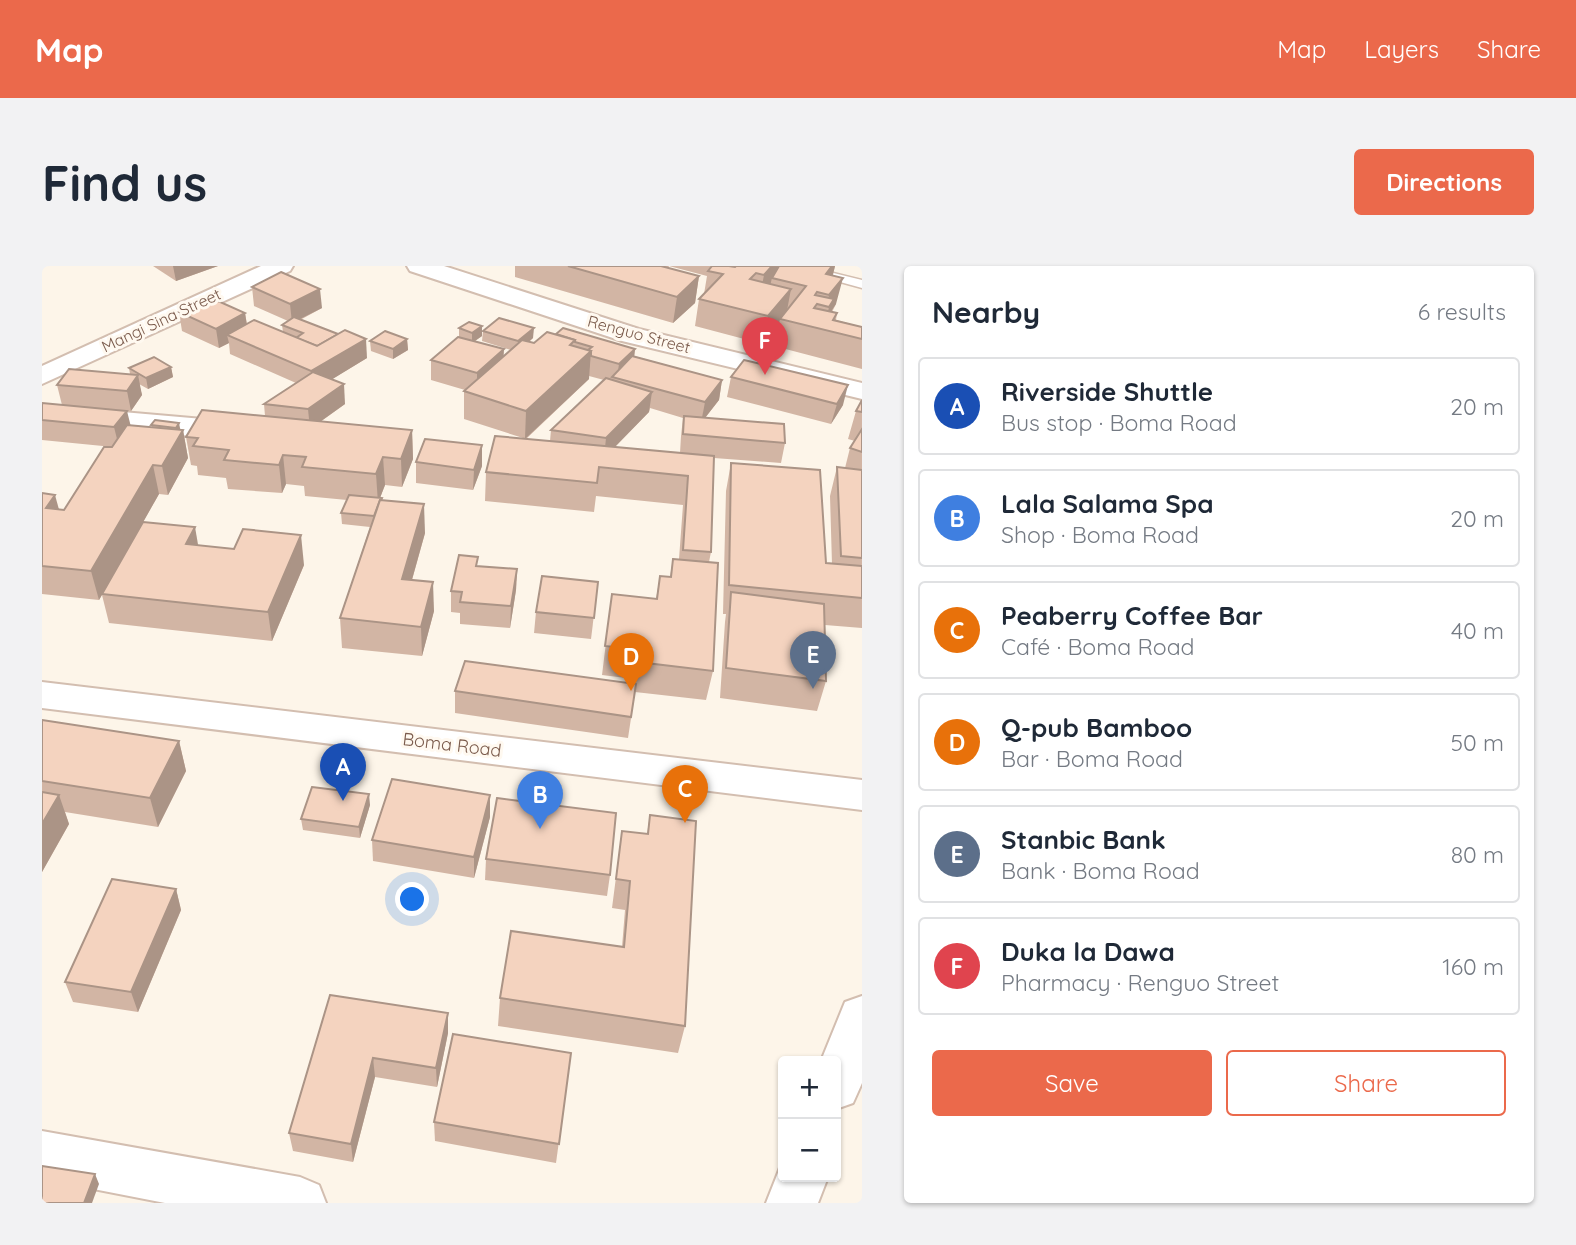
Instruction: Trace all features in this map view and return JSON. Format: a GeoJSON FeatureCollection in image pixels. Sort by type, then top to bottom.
{"type":"FeatureCollection","features":[{"type":"Feature","properties":{"kind":"street","name":"Mangi Sina Street"},"geometry":{"type":"LineString","coordinates":[[42,376],[281,266]]}},
{"type":"Feature","properties":{"kind":"street","name":"Renguo Street"},"geometry":{"type":"LineString","coordinates":[[419,266],[631,335],[862,391]]}},
{"type":"Feature","properties":{"kind":"street"},"geometry":{"type":"LineString","coordinates":[[42,414],[204,428]]}},
{"type":"Feature","properties":{"kind":"street","name":"Boma Road"},"geometry":{"type":"LineString","coordinates":[[42,695],[862,795]]}},
{"type":"Feature","properties":{"kind":"street"},"geometry":{"type":"LineString","coordinates":[[841,1074],[862,1017]]}},
{"type":"Feature","properties":{"kind":"street"},"geometry":{"type":"LineString","coordinates":[[42,1155],[300,1203]]}},
{"type":"Feature","properties":{"kind":"street"},"geometry":{"type":"LineString","coordinates":[[792,1203],[800,1182]]}},
{"type":"Feature","properties":{"kind":"lane"},"geometry":{"type":"LineString","coordinates":[[789,266],[862,284]]}},
{"type":"Feature","properties":{"kind":"building"},"geometry":{"type":"Polygon","coordinates":[[[568,266],[661,266],[699,276],[677,297],[568,266]]]}},
{"type":"Feature","properties":{"kind":"building"},"geometry":{"type":"Polygon","coordinates":[[[712,266],[772,266],[764,275],[756,273],[750,279],[791,289],[768,316],[699,299],[723,274],[708,271],[712,266]]]}},
{"type":"Feature","properties":{"kind":"building"},"geometry":{"type":"Polygon","coordinates":[[[779,266],[832,266],[826,274],[843,278],[829,295],[817,292],[815,295],[834,299],[829,307],[817,304],[814,308],[837,313],[833,320],[862,327],[862,339],[780,319],[806,286],[772,278],[779,266]]]}},
{"type":"Feature","properties":{"kind":"building"},"geometry":{"type":"Polygon","coordinates":[[[281,272],[320,289],[290,304],[252,287],[281,272]]]}},
{"type":"Feature","properties":{"kind":"building"},"geometry":{"type":"Polygon","coordinates":[[[209,297],[245,313],[216,329],[179,312],[209,297]]]}},
{"type":"Feature","properties":{"kind":"building"},"geometry":{"type":"Polygon","coordinates":[[[294,317],[338,334],[317,346],[296,338],[303,333],[282,325],[294,317]]]}},
{"type":"Feature","properties":{"kind":"building"},"geometry":{"type":"Polygon","coordinates":[[[499,318],[534,328],[518,341],[483,331],[499,318]]]}},
{"type":"Feature","properties":{"kind":"building"},"geometry":{"type":"Polygon","coordinates":[[[254,320],[317,346],[345,330],[366,339],[311,371],[227,335],[254,320]]]}},
{"type":"Feature","properties":{"kind":"building"},"geometry":{"type":"Polygon","coordinates":[[[469,322],[482,326],[472,333],[459,328],[469,322]]]}},
{"type":"Feature","properties":{"kind":"building"},"geometry":{"type":"Polygon","coordinates":[[[563,328],[635,349],[619,364],[591,356],[591,351],[588,350],[592,347],[556,334],[563,328]]]}},
{"type":"Feature","properties":{"kind":"building"},"geometry":{"type":"Polygon","coordinates":[[[385,331],[407,339],[393,349],[370,341],[385,331]]]}},
{"type":"Feature","properties":{"kind":"building"},"geometry":{"type":"Polygon","coordinates":[[[547,332],[575,340],[570,345],[591,351],[526,411],[464,391],[522,340],[534,343],[547,332]]]}},
{"type":"Feature","properties":{"kind":"building"},"geometry":{"type":"Polygon","coordinates":[[[458,337],[504,349],[477,373],[431,360],[458,337]]]}},
{"type":"Feature","properties":{"kind":"building"},"geometry":{"type":"Polygon","coordinates":[[[632,356],[722,380],[705,402],[612,377],[632,356]]]}},
{"type":"Feature","properties":{"kind":"building"},"geometry":{"type":"Polygon","coordinates":[[[154,357],[171,367],[146,378],[129,368],[154,357]]]}},
{"type":"Feature","properties":{"kind":"building"},"geometry":{"type":"Polygon","coordinates":[[[744,360],[848,385],[837,404],[731,377],[744,360]]]}},
{"type":"Feature","properties":{"kind":"building"},"geometry":{"type":"Polygon","coordinates":[[[69,369],[138,375],[127,391],[57,385],[69,369]]]}},
{"type":"Feature","properties":{"kind":"building"},"geometry":{"type":"Polygon","coordinates":[[[313,372],[344,384],[308,409],[264,404],[313,372]]]}},
{"type":"Feature","properties":{"kind":"building"},"geometry":{"type":"Polygon","coordinates":[[[606,378],[652,392],[606,438],[551,430],[606,378]]]}},
{"type":"Feature","properties":{"kind":"building"},"geometry":{"type":"Polygon","coordinates":[[[862,400],[862,412],[856,411],[862,400]]]}},
{"type":"Feature","properties":{"kind":"building"},"geometry":{"type":"Polygon","coordinates":[[[42,403],[127,411],[114,427],[42,420],[42,403]]]}},
{"type":"Feature","properties":{"kind":"building"},"geometry":{"type":"Polygon","coordinates":[[[202,410],[412,430],[401,459],[383,457],[376,474],[302,467],[306,457],[283,455],[279,465],[224,460],[229,450],[193,446],[198,438],[186,437],[202,410]]]}},
{"type":"Feature","properties":{"kind":"building"},"geometry":{"type":"Polygon","coordinates":[[[684,416],[784,424],[785,443],[683,434],[684,416]]]}},
{"type":"Feature","properties":{"kind":"building"},"geometry":{"type":"Polygon","coordinates":[[[155,420],[179,423],[176,428],[151,425],[155,420]]]}},
{"type":"Feature","properties":{"kind":"building"},"geometry":{"type":"Polygon","coordinates":[[[127,425],[183,430],[162,466],[153,465],[91,571],[42,566],[42,493],[55,495],[46,508],[64,510],[104,447],[112,447],[127,425]]]}},
{"type":"Feature","properties":{"kind":"building"},"geometry":{"type":"Polygon","coordinates":[[[862,429],[862,452],[850,448],[862,429]]]}},
{"type":"Feature","properties":{"kind":"building"},"geometry":{"type":"Polygon","coordinates":[[[495,436],[714,456],[711,552],[683,550],[688,476],[599,467],[597,483],[486,472],[495,436]]]}},
{"type":"Feature","properties":{"kind":"building"},"geometry":{"type":"Polygon","coordinates":[[[425,439],[482,445],[474,470],[416,462],[425,439]]]}},
{"type":"Feature","properties":{"kind":"building"},"geometry":{"type":"Polygon","coordinates":[[[731,463],[820,470],[826,563],[862,566],[862,598],[729,585],[731,463]]]}},
{"type":"Feature","properties":{"kind":"building"},"geometry":{"type":"Polygon","coordinates":[[[837,467],[862,470],[862,558],[841,556],[837,467]]]}},
{"type":"Feature","properties":{"kind":"building"},"geometry":{"type":"Polygon","coordinates":[[[349,495],[382,498],[374,516],[341,513],[349,495]]]}},
{"type":"Feature","properties":{"kind":"building"},"geometry":{"type":"Polygon","coordinates":[[[380,500],[424,504],[402,579],[433,582],[421,627],[340,618],[380,500]]]}},
{"type":"Feature","properties":{"kind":"building"},"geometry":{"type":"Polygon","coordinates":[[[143,522],[195,527],[186,544],[234,549],[243,529],[301,535],[268,612],[102,594],[143,522]]]}},
{"type":"Feature","properties":{"kind":"building"},"geometry":{"type":"Polygon","coordinates":[[[459,555],[478,557],[476,566],[517,569],[511,606],[460,602],[462,592],[451,591],[459,555]]]}},
{"type":"Feature","properties":{"kind":"building"},"geometry":{"type":"Polygon","coordinates":[[[673,559],[718,563],[713,671],[638,662],[638,650],[605,646],[612,594],[657,599],[660,576],[671,577],[673,559]]]}},
{"type":"Feature","properties":{"kind":"building"},"geometry":{"type":"Polygon","coordinates":[[[542,576],[598,582],[594,618],[536,612],[542,576]]]}},
{"type":"Feature","properties":{"kind":"building"},"geometry":{"type":"Polygon","coordinates":[[[731,592],[824,604],[826,681],[726,668],[731,592]]]}},
{"type":"Feature","properties":{"kind":"building"},"geometry":{"type":"Polygon","coordinates":[[[465,661],[636,684],[631,717],[455,691],[465,661]]]}},
{"type":"Feature","properties":{"kind":"building"},"geometry":{"type":"Polygon","coordinates":[[[42,720],[179,741],[150,798],[42,781],[42,720]]]}},
{"type":"Feature","properties":{"kind":"building"},"geometry":{"type":"Polygon","coordinates":[[[392,779],[490,795],[474,857],[372,840],[392,779]]]}},
{"type":"Feature","properties":{"kind":"building"},"geometry":{"type":"Polygon","coordinates":[[[312,787],[369,794],[359,827],[301,819],[312,787]]]}},
{"type":"Feature","properties":{"kind":"building"},"geometry":{"type":"Polygon","coordinates":[[[42,792],[59,795],[42,824],[42,792]]]}},
{"type":"Feature","properties":{"kind":"building"},"geometry":{"type":"Polygon","coordinates":[[[497,798],[616,813],[610,875],[486,859],[497,798]]]}},
{"type":"Feature","properties":{"kind":"building"},"geometry":{"type":"Polygon","coordinates":[[[650,815],[696,821],[685,1026],[500,998],[511,931],[624,947],[630,881],[616,879],[622,831],[648,834],[650,815]]]}},
{"type":"Feature","properties":{"kind":"building"},"geometry":{"type":"Polygon","coordinates":[[[112,879],[176,889],[131,992],[65,982],[112,879]]]}},
{"type":"Feature","properties":{"kind":"building"},"geometry":{"type":"Polygon","coordinates":[[[330,995],[448,1013],[436,1068],[373,1058],[351,1144],[289,1133],[330,995]]]}},
{"type":"Feature","properties":{"kind":"building"},"geometry":{"type":"Polygon","coordinates":[[[453,1034],[571,1053],[559,1144],[434,1122],[453,1034]]]}},
{"type":"Feature","properties":{"kind":"building"},"geometry":{"type":"Polygon","coordinates":[[[42,1166],[95,1174],[84,1203],[42,1203],[42,1166]]]}},
{"type":"Feature","properties":{"kind":"place","name":"Duka la Dawa"},"geometry":{"type":"Point","coordinates":[765,375]}},
{"type":"Feature","properties":{"kind":"place","name":"Stanbic Bank"},"geometry":{"type":"Point","coordinates":[813,689]}},
{"type":"Feature","properties":{"kind":"place","name":"Q-pub Bamboo"},"geometry":{"type":"Point","coordinates":[631,691]}},
{"type":"Feature","properties":{"kind":"place","name":"Riverside Shuttle"},"geometry":{"type":"Point","coordinates":[343,801]}},
{"type":"Feature","properties":{"kind":"place","name":"Peaberry Coffee Bar"},"geometry":{"type":"Point","coordinates":[685,823]}},
{"type":"Feature","properties":{"kind":"place","name":"Lala Salama Spa"},"geometry":{"type":"Point","coordinates":[540,829]}}]}
